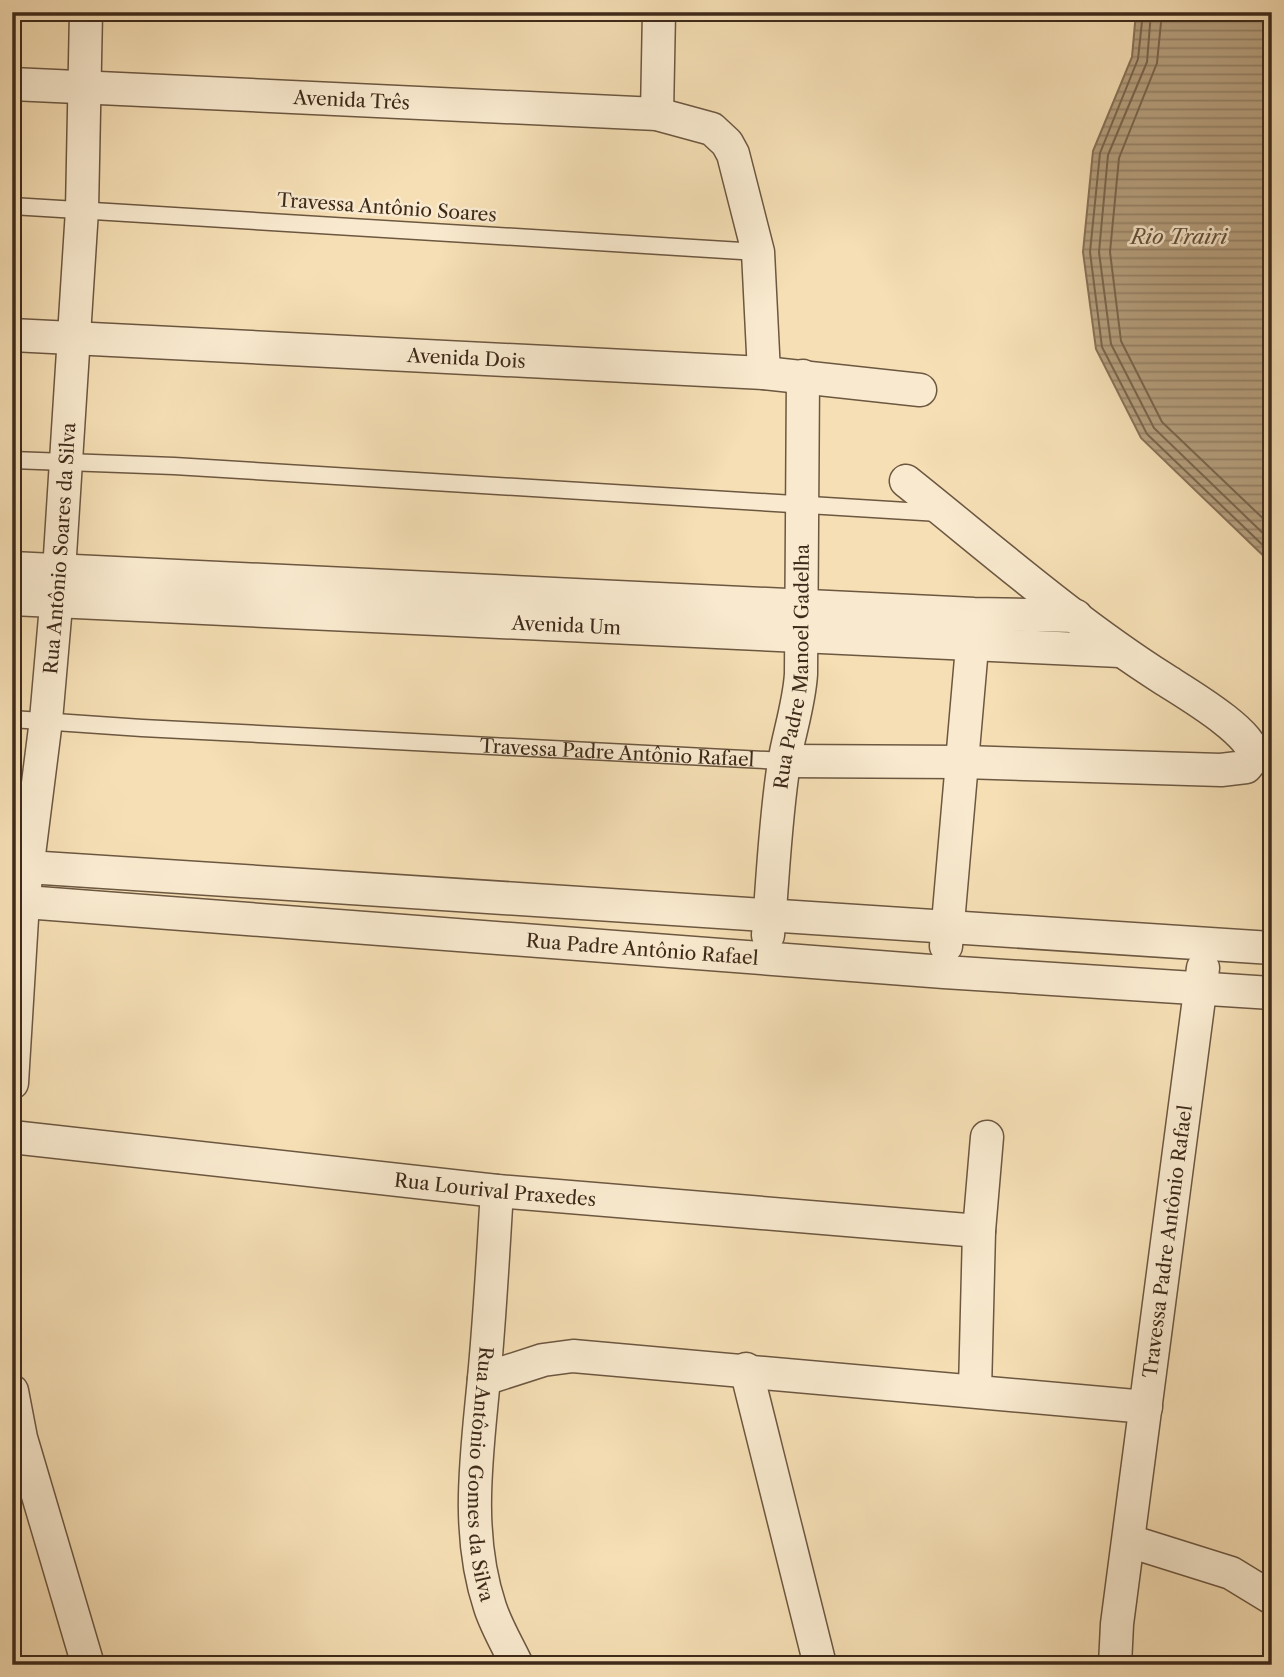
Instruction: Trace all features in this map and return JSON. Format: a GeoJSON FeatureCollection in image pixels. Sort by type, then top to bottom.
{"type":"FeatureCollection","features":[{"type":"Feature","properties":{"kind":"street","name":"Rua Antônio Soares da Silva"},"geometry":{"type":"LineString","coordinates":[[12,1083],[20,867],[46,720],[58,586],[82,210],[86,12]]}},
{"type":"Feature","properties":{"kind":"street"},"geometry":{"type":"LineString","coordinates":[[657,114],[659,12]]}},
{"type":"Feature","properties":{"kind":"street","name":"Avenida Três"},"geometry":{"type":"LineString","coordinates":[[12,84],[657,114],[688,121],[712,129],[727,143],[750,213],[758,253]]}},
{"type":"Feature","properties":{"kind":"street"},"geometry":{"type":"LineString","coordinates":[[758,253],[764,373]]}},
{"type":"Feature","properties":{"kind":"street","name":"Avenida Dois"},"geometry":{"type":"LineString","coordinates":[[12,335],[764,373],[920,390]]}},
{"type":"Feature","properties":{"kind":"street","name":"Rua Padre Manoel Gadelha"},"geometry":{"type":"LineString","coordinates":[[766,957],[774,842],[784,761],[800,695],[803,620],[803,376]]}},
{"type":"Feature","properties":{"kind":"street"},"geometry":{"type":"LineString","coordinates":[[906,481],[1120,651]]}},
{"type":"Feature","properties":{"kind":"street","name":"Avenida Um"},"geometry":{"type":"LineString","coordinates":[[12,568],[58,586]]}},
{"type":"Feature","properties":{"kind":"street","name":"Avenida Um"},"geometry":{"type":"LineString","coordinates":[[12,599],[58,586],[655,613],[973,629],[1120,651]]}},
{"type":"Feature","properties":{"kind":"street","name":"Avenida Um"},"geometry":{"type":"LineString","coordinates":[[973,629],[1076,616]]}},
{"type":"Feature","properties":{"kind":"street"},"geometry":{"type":"LineString","coordinates":[[944,972],[964,762],[973,629]]}},
{"type":"Feature","properties":{"kind":"street","name":"Travessa Padre Antônio Rafael"},"geometry":{"type":"LineString","coordinates":[[784,761],[964,762],[1221,770],[1237,770],[1251,763],[1254,757],[1252,744],[1200,702],[1120,651]]}},
{"type":"Feature","properties":{"kind":"street"},"geometry":{"type":"LineString","coordinates":[[20,867],[1272,948]]}},
{"type":"Feature","properties":{"kind":"street","name":"Rua Padre Antônio Rafael"},"geometry":{"type":"LineString","coordinates":[[18,901],[944,972],[1272,993]]}},
{"type":"Feature","properties":{"kind":"street","name":"Travessa Padre Antônio Rafael"},"geometry":{"type":"LineString","coordinates":[[1115,1665],[1117,1624],[1206,943]]}},
{"type":"Feature","properties":{"kind":"street","name":"Rua Lourival Praxedes"},"geometry":{"type":"LineString","coordinates":[[12,1137],[497,1191],[979,1231]]}},
{"type":"Feature","properties":{"kind":"street"},"geometry":{"type":"LineString","coordinates":[[975,1390],[979,1231],[987,1138]]}},
{"type":"Feature","properties":{"kind":"street","name":"Rua Antônio Gomes da Silva"},"geometry":{"type":"LineString","coordinates":[[497,1191],[484,1379],[474,1467],[474,1506],[480,1563],[490,1607],[517,1665]]}},
{"type":"Feature","properties":{"kind":"street"},"geometry":{"type":"LineString","coordinates":[[484,1379],[543,1360],[573,1356],[746,1369],[1146,1407]]}},
{"type":"Feature","properties":{"kind":"street"},"geometry":{"type":"LineString","coordinates":[[746,1369],[820,1665]]}},
{"type":"Feature","properties":{"kind":"street"},"geometry":{"type":"LineString","coordinates":[[12,1391],[21,1438],[88,1665]]}},
{"type":"Feature","properties":{"kind":"street"},"geometry":{"type":"LineString","coordinates":[[1129,1541],[1231,1573],[1272,1598]]}},
{"type":"Feature","properties":{"kind":"lane","name":"Travessa Antônio Soares"},"geometry":{"type":"LineString","coordinates":[[12,206],[758,253]]}},
{"type":"Feature","properties":{"kind":"lane"},"geometry":{"type":"LineString","coordinates":[[12,460],[188,467],[947,514]]}},
{"type":"Feature","properties":{"kind":"lane","name":"Travessa Padre Antônio Rafael"},"geometry":{"type":"LineString","coordinates":[[12,719],[784,761]]}},
{"type":"Feature","properties":{"kind":"water","name":"Rio Trairi"},"geometry":{"type":"Polygon","coordinates":[[[1136,12],[1272,12],[1272,564],[1141,438],[1096,349],[1083,252],[1093,151],[1132,57],[1136,12]]]}}]}
